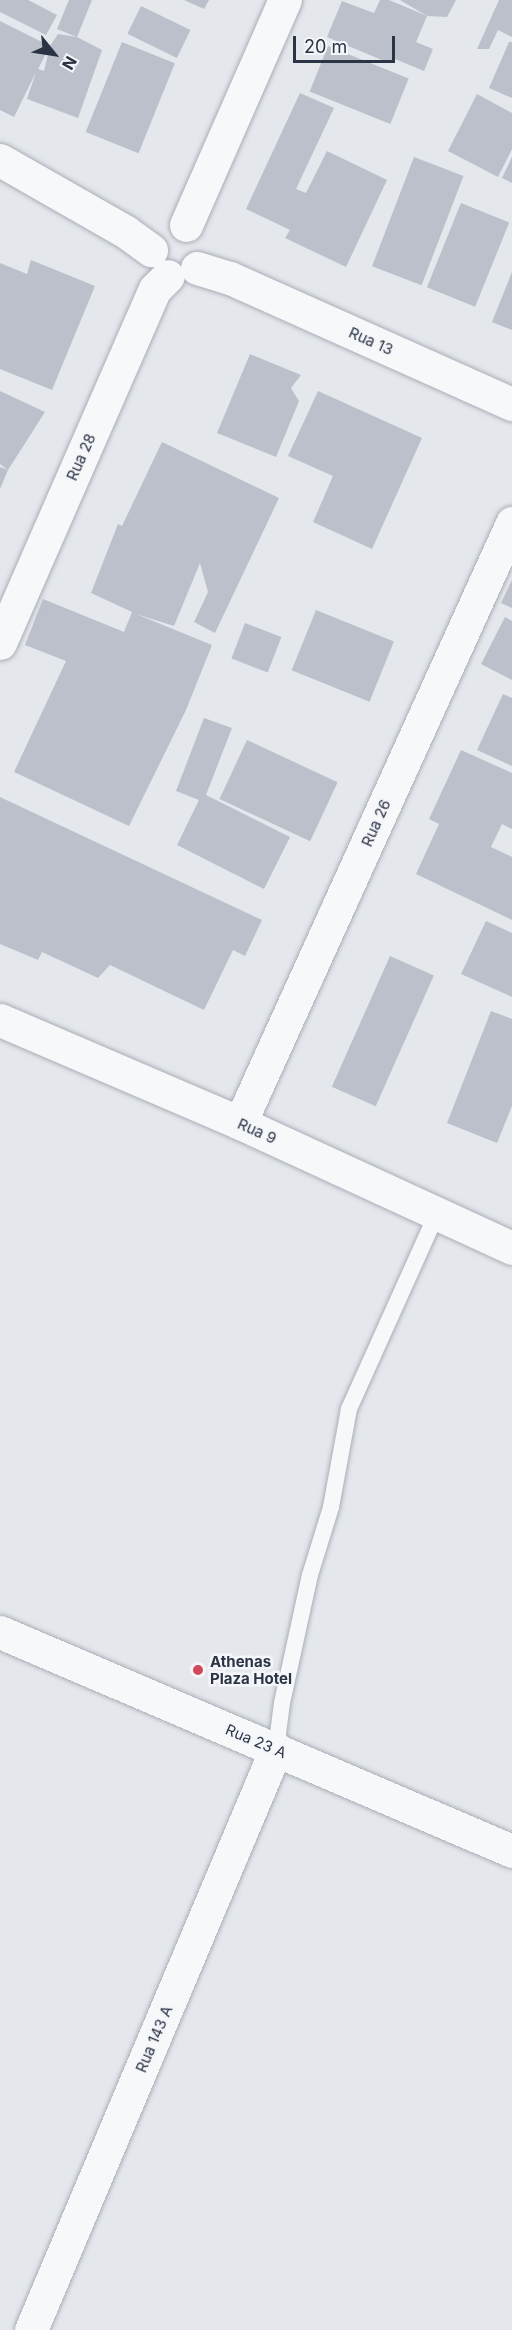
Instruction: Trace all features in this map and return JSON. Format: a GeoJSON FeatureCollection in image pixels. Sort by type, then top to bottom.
{"type":"FeatureCollection","features":[{"type":"Feature","properties":{"kind":"street","name":"Rua 28"},"geometry":{"type":"LineString","coordinates":[[0,643],[155,289],[170,248],[285,0]]}},
{"type":"Feature","properties":{"kind":"street","name":"Rua 13"},"geometry":{"type":"LineString","coordinates":[[0,160],[230,278],[512,404]]}},
{"type":"Feature","properties":{"kind":"street","name":"Rua 26"},"geometry":{"type":"LineString","coordinates":[[240,1123],[512,523]]}},
{"type":"Feature","properties":{"kind":"street","name":"Rua 9"},"geometry":{"type":"LineString","coordinates":[[0,1020],[240,1123],[512,1248]]}},
{"type":"Feature","properties":{"kind":"street","name":"Rua 23 A"},"geometry":{"type":"LineString","coordinates":[[0,1632],[512,1851]]}},
{"type":"Feature","properties":{"kind":"street","name":"Rua 143 A"},"geometry":{"type":"LineString","coordinates":[[31,2330],[276,1749]]}},
{"type":"Feature","properties":{"kind":"lane"},"geometry":{"type":"LineString","coordinates":[[276,1749],[287,1680],[310,1575],[331,1507],[349,1408],[437,1213]]}},
{"type":"Feature","properties":{"kind":"building"},"geometry":{"type":"Polygon","coordinates":[[[0,0],[28,0],[57,15],[46,35],[0,12],[0,0]]]}},
{"type":"Feature","properties":{"kind":"building"},"geometry":{"type":"Polygon","coordinates":[[[69,0],[92,0],[77,37],[57,29],[69,0]]]}},
{"type":"Feature","properties":{"kind":"building"},"geometry":{"type":"Polygon","coordinates":[[[184,0],[209,0],[204,9],[184,0]]]}},
{"type":"Feature","properties":{"kind":"building"},"geometry":{"type":"Polygon","coordinates":[[[380,0],[389,0],[427,16],[416,42],[433,49],[424,71],[395,59],[389,63],[327,37],[342,1],[374,13],[380,0]]]}},
{"type":"Feature","properties":{"kind":"building"},"geometry":{"type":"Polygon","coordinates":[[[400,0],[456,0],[447,17],[427,16],[400,0]]]}},
{"type":"Feature","properties":{"kind":"building"},"geometry":{"type":"Polygon","coordinates":[[[499,0],[512,0],[512,37],[498,30],[489,49],[477,49],[499,0]]]}},
{"type":"Feature","properties":{"kind":"building"},"geometry":{"type":"Polygon","coordinates":[[[141,6],[190,30],[177,58],[127,34],[141,6]]]}},
{"type":"Feature","properties":{"kind":"building"},"geometry":{"type":"Polygon","coordinates":[[[0,21],[50,46],[58,34],[77,37],[102,50],[78,118],[27,99],[36,72],[14,117],[0,110],[0,21]],[[50,46],[38,69],[44,71],[50,46]]]}},
{"type":"Feature","properties":{"kind":"building"},"geometry":{"type":"Polygon","coordinates":[[[122,42],[175,63],[139,153],[86,132],[122,42]]]}},
{"type":"Feature","properties":{"kind":"building"},"geometry":{"type":"Polygon","coordinates":[[[509,42],[512,42],[512,98],[489,88],[509,42]]]}},
{"type":"Feature","properties":{"kind":"building"},"geometry":{"type":"Polygon","coordinates":[[[328,46],[409,79],[390,124],[310,91],[328,46]]]}},
{"type":"Feature","properties":{"kind":"building"},"geometry":{"type":"Polygon","coordinates":[[[300,93],[334,108],[296,189],[306,193],[327,151],[387,180],[346,267],[285,238],[290,230],[246,209],[300,93]]]}},
{"type":"Feature","properties":{"kind":"building"},"geometry":{"type":"Polygon","coordinates":[[[477,94],[512,113],[512,149],[498,177],[448,151],[477,94]]]}},
{"type":"Feature","properties":{"kind":"building"},"geometry":{"type":"Polygon","coordinates":[[[414,157],[463,176],[422,285],[372,266],[414,157]]]}},
{"type":"Feature","properties":{"kind":"building"},"geometry":{"type":"Polygon","coordinates":[[[512,157],[512,183],[502,178],[512,157]]]}},
{"type":"Feature","properties":{"kind":"building"},"geometry":{"type":"Polygon","coordinates":[[[461,203],[509,222],[475,307],[427,287],[461,203]]]}},
{"type":"Feature","properties":{"kind":"building"},"geometry":{"type":"Polygon","coordinates":[[[31,260],[95,286],[52,390],[0,369],[0,263],[27,274],[31,260]]]}},
{"type":"Feature","properties":{"kind":"building"},"geometry":{"type":"Polygon","coordinates":[[[512,272],[512,330],[492,322],[512,272]]]}},
{"type":"Feature","properties":{"kind":"building"},"geometry":{"type":"Polygon","coordinates":[[[250,354],[301,375],[291,388],[299,401],[276,457],[217,433],[250,354]]]}},
{"type":"Feature","properties":{"kind":"building"},"geometry":{"type":"Polygon","coordinates":[[[0,391],[45,412],[8,470],[0,464],[0,391]]]}},
{"type":"Feature","properties":{"kind":"building"},"geometry":{"type":"Polygon","coordinates":[[[318,391],[422,438],[372,549],[313,522],[333,476],[288,456],[318,391]]]}},
{"type":"Feature","properties":{"kind":"building"},"geometry":{"type":"Polygon","coordinates":[[[162,442],[279,498],[215,633],[194,622],[208,592],[200,563],[174,626],[136,614],[212,645],[186,710],[129,826],[14,772],[66,661],[25,645],[43,599],[124,632],[132,612],[91,593],[118,524],[122,526],[162,442]]]}},
{"type":"Feature","properties":{"kind":"building"},"geometry":{"type":"Polygon","coordinates":[[[0,467],[8,470],[0,489],[0,467]]]}},
{"type":"Feature","properties":{"kind":"building"},"geometry":{"type":"Polygon","coordinates":[[[512,580],[512,608],[501,603],[512,580]]]}},
{"type":"Feature","properties":{"kind":"building"},"geometry":{"type":"Polygon","coordinates":[[[316,610],[394,641],[370,702],[292,670],[316,610]]]}},
{"type":"Feature","properties":{"kind":"building"},"geometry":{"type":"Polygon","coordinates":[[[505,617],[512,621],[512,680],[481,664],[505,617]]]}},
{"type":"Feature","properties":{"kind":"building"},"geometry":{"type":"Polygon","coordinates":[[[245,623],[281,637],[268,672],[231,658],[245,623]]]}},
{"type":"Feature","properties":{"kind":"building"},"geometry":{"type":"Polygon","coordinates":[[[503,694],[512,698],[512,766],[477,750],[503,694]]]}},
{"type":"Feature","properties":{"kind":"building"},"geometry":{"type":"Polygon","coordinates":[[[204,718],[232,728],[206,795],[290,837],[264,889],[177,845],[199,800],[176,791],[204,718]]]}},
{"type":"Feature","properties":{"kind":"building"},"geometry":{"type":"Polygon","coordinates":[[[247,740],[338,782],[310,841],[220,799],[247,740]]]}},
{"type":"Feature","properties":{"kind":"building"},"geometry":{"type":"Polygon","coordinates":[[[461,750],[512,773],[512,829],[502,824],[491,847],[512,857],[512,920],[416,874],[439,824],[429,819],[461,750]]]}},
{"type":"Feature","properties":{"kind":"building"},"geometry":{"type":"Polygon","coordinates":[[[0,797],[262,920],[245,956],[233,950],[204,1010],[110,965],[98,978],[42,952],[38,960],[0,944],[0,797]]]}},
{"type":"Feature","properties":{"kind":"building"},"geometry":{"type":"Polygon","coordinates":[[[486,921],[512,933],[512,997],[461,974],[486,921]]]}},
{"type":"Feature","properties":{"kind":"building"},"geometry":{"type":"Polygon","coordinates":[[[390,956],[434,976],[376,1106],[332,1087],[390,956]]]}},
{"type":"Feature","properties":{"kind":"building"},"geometry":{"type":"Polygon","coordinates":[[[491,1011],[512,1019],[512,1106],[497,1143],[447,1123],[491,1011]]]}},
{"type":"Feature","properties":{"kind":"place","name":"Athenas Plaza Hotel"},"geometry":{"type":"Point","coordinates":[198,1670]}}]}
